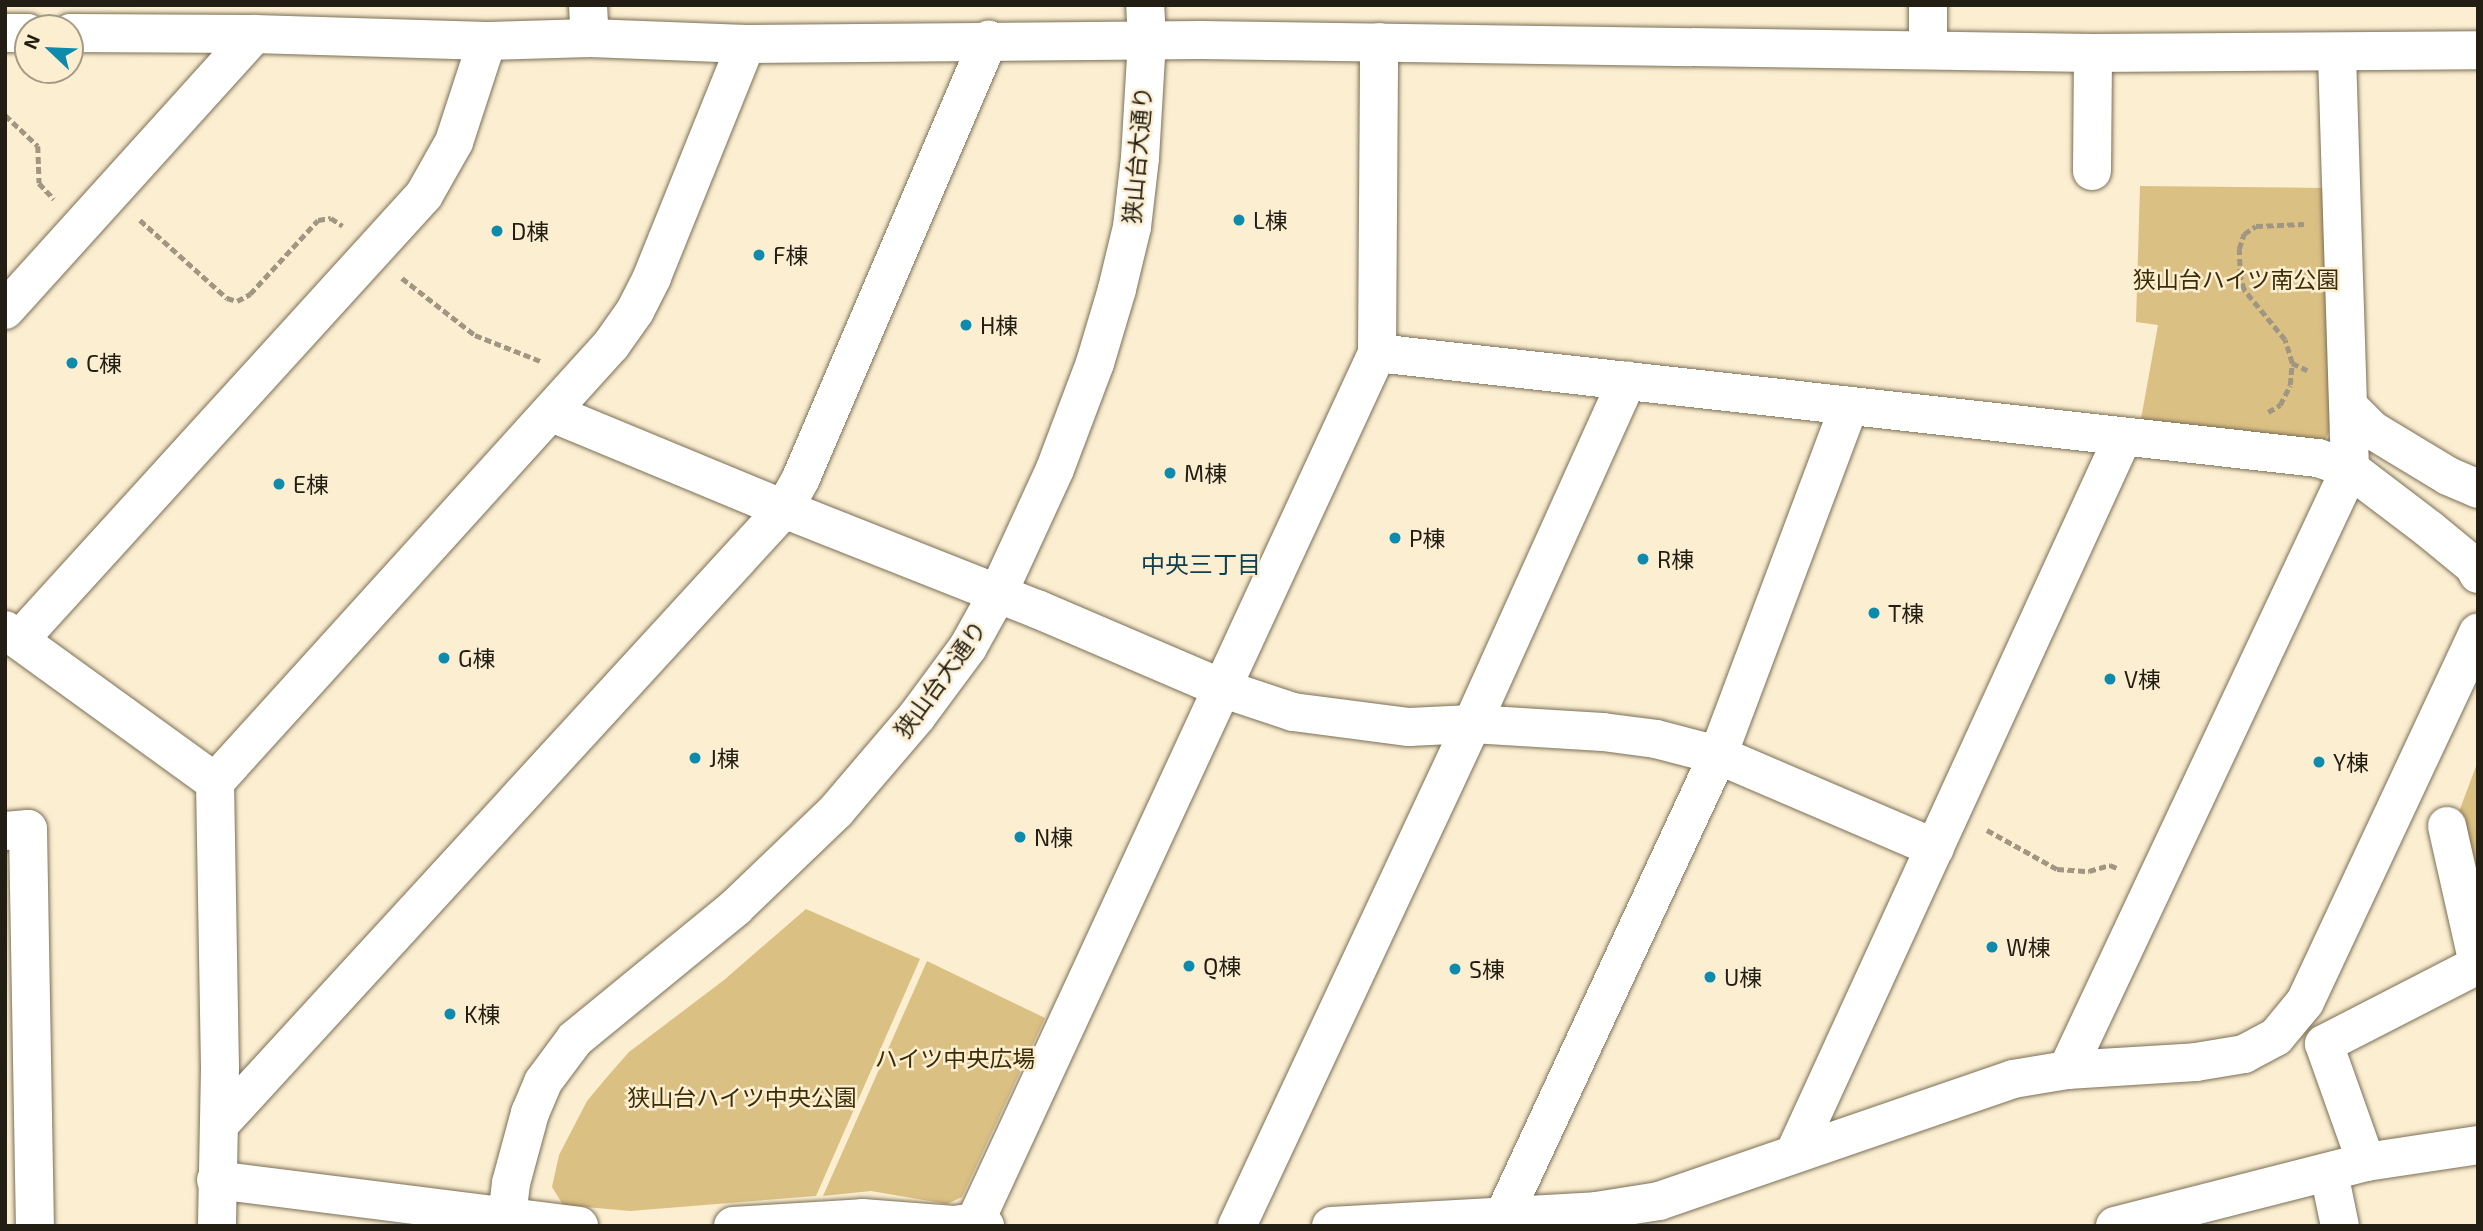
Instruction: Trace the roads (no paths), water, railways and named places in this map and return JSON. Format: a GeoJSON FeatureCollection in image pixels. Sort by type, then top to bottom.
{"type":"FeatureCollection","features":[{"type":"Feature","properties":{"kind":"street"},"geometry":{"type":"LineString","coordinates":[[1928,5],[1928,49]]}},
{"type":"Feature","properties":{"kind":"street"},"geometry":{"type":"LineString","coordinates":[[84,33],[254,34],[487,41],[589,22],[746,44],[989,40],[1146,23],[1379,42],[2093,53],[2478,50]]}},
{"type":"Feature","properties":{"kind":"street","name":"狭山台大通り"},"geometry":{"type":"LineString","coordinates":[[507,1221],[517,1152],[530,1113],[543,1082],[575,1039],[736,907],[836,811],[953,667],[998,593],[1055,469],[1095,363],[1117,289],[1132,227],[1140,158],[1146,23]]}},
{"type":"Feature","properties":{"kind":"street"},"geometry":{"type":"LineString","coordinates":[[5,310],[254,34]]}},
{"type":"Feature","properties":{"kind":"street"},"geometry":{"type":"LineString","coordinates":[[219,1125],[784,509],[807,466],[989,40]]}},
{"type":"Feature","properties":{"kind":"street"},"geometry":{"type":"LineString","coordinates":[[215,782],[119,716],[12,635],[424,195],[440,172],[469,103],[487,41]]}},
{"type":"Feature","properties":{"kind":"street"},"geometry":{"type":"LineString","coordinates":[[733,1226],[862,1222],[980,1224],[1221,688],[1377,354],[1379,42]]}},
{"type":"Feature","properties":{"kind":"street"},"geometry":{"type":"LineString","coordinates":[[217,1226],[219,1125],[215,782],[611,345],[635,311],[652,277],[746,44]]}},
{"type":"Feature","properties":{"kind":"street"},"geometry":{"type":"LineString","coordinates":[[2067,1070],[2350,469],[2337,52]]}},
{"type":"Feature","properties":{"kind":"street"},"geometry":{"type":"LineString","coordinates":[[2092,171],[2093,53]]}},
{"type":"Feature","properties":{"kind":"street"},"geometry":{"type":"LineString","coordinates":[[1377,354],[2318,458],[2350,469],[2429,529],[2474,566],[2478,574]]}},
{"type":"Feature","properties":{"kind":"street"},"geometry":{"type":"LineString","coordinates":[[1237,1226],[1472,724],[1627,380]]}},
{"type":"Feature","properties":{"kind":"street"},"geometry":{"type":"LineString","coordinates":[[1504,1215],[1718,755],[1849,405]]}},
{"type":"Feature","properties":{"kind":"street"},"geometry":{"type":"LineString","coordinates":[[2350,408],[2372,430],[2448,476],[2478,489]]}},
{"type":"Feature","properties":{"kind":"street"},"geometry":{"type":"LineString","coordinates":[[552,413],[784,509],[998,593],[1221,688],[1293,712],[1409,727],[1472,724],[1603,732],[1656,739],[1718,755],[1943,831]]}},
{"type":"Feature","properties":{"kind":"street"},"geometry":{"type":"LineString","coordinates":[[1794,1154],[2123,437]]}},
{"type":"Feature","properties":{"kind":"street"},"geometry":{"type":"LineString","coordinates":[[1331,1226],[1596,1211],[1659,1201],[2013,1079],[2067,1070],[2208,1060],[2244,1054],[2276,1037],[2305,1002],[2478,632]]}},
{"type":"Feature","properties":{"kind":"street"},"geometry":{"type":"LineString","coordinates":[[2366,1162],[2324,1044],[2478,965],[2447,825]]}},
{"type":"Feature","properties":{"kind":"street"},"geometry":{"type":"LineString","coordinates":[[5,831],[28,829],[19,1104],[35,1226]]}},
{"type":"Feature","properties":{"kind":"street"},"geometry":{"type":"LineString","coordinates":[[2115,1226],[2220,1212],[2366,1162],[2478,1145]]}},
{"type":"Feature","properties":{"kind":"street"},"geometry":{"type":"LineString","coordinates":[[2329,1174],[2340,1226]]}},
{"type":"Feature","properties":{"kind":"street"},"geometry":{"type":"LineString","coordinates":[[216,1180],[507,1221],[579,1226]]}},
{"type":"Feature","properties":{"kind":"place","name":"L棟"},"geometry":{"type":"Point","coordinates":[1239,220]}},
{"type":"Feature","properties":{"kind":"place","name":"D棟"},"geometry":{"type":"Point","coordinates":[497,231]}},
{"type":"Feature","properties":{"kind":"place","name":"F棟"},"geometry":{"type":"Point","coordinates":[759,255]}},
{"type":"Feature","properties":{"kind":"place","name":"H棟"},"geometry":{"type":"Point","coordinates":[966,325]}},
{"type":"Feature","properties":{"kind":"place","name":"C棟"},"geometry":{"type":"Point","coordinates":[72,363]}},
{"type":"Feature","properties":{"kind":"place","name":"M棟"},"geometry":{"type":"Point","coordinates":[1170,473]}},
{"type":"Feature","properties":{"kind":"place","name":"E棟"},"geometry":{"type":"Point","coordinates":[279,484]}},
{"type":"Feature","properties":{"kind":"place","name":"P棟"},"geometry":{"type":"Point","coordinates":[1395,538]}},
{"type":"Feature","properties":{"kind":"place","name":"R棟"},"geometry":{"type":"Point","coordinates":[1643,559]}},
{"type":"Feature","properties":{"kind":"place","name":"T棟"},"geometry":{"type":"Point","coordinates":[1874,613]}},
{"type":"Feature","properties":{"kind":"place","name":"G棟"},"geometry":{"type":"Point","coordinates":[444,658]}},
{"type":"Feature","properties":{"kind":"place","name":"V棟"},"geometry":{"type":"Point","coordinates":[2110,679]}},
{"type":"Feature","properties":{"kind":"place","name":"J棟"},"geometry":{"type":"Point","coordinates":[695,758]}},
{"type":"Feature","properties":{"kind":"place","name":"Y棟"},"geometry":{"type":"Point","coordinates":[2319,762]}},
{"type":"Feature","properties":{"kind":"place","name":"N棟"},"geometry":{"type":"Point","coordinates":[1020,837]}},
{"type":"Feature","properties":{"kind":"place","name":"W棟"},"geometry":{"type":"Point","coordinates":[1992,947]}},
{"type":"Feature","properties":{"kind":"place","name":"Q棟"},"geometry":{"type":"Point","coordinates":[1189,966]}},
{"type":"Feature","properties":{"kind":"place","name":"S棟"},"geometry":{"type":"Point","coordinates":[1455,969]}},
{"type":"Feature","properties":{"kind":"place","name":"U棟"},"geometry":{"type":"Point","coordinates":[1710,977]}},
{"type":"Feature","properties":{"kind":"place","name":"K棟"},"geometry":{"type":"Point","coordinates":[450,1014]}},
{"type":"Feature","properties":{"kind":"district","name":"中央三丁目"},"geometry":{"type":"Point","coordinates":[1201,564]}},
{"type":"Feature","properties":{"kind":"park label","name":"狭山台ハイツ南公園"},"geometry":{"type":"Point","coordinates":[2236,279]}},
{"type":"Feature","properties":{"kind":"park label","name":"ハイツ中央広場"},"geometry":{"type":"Point","coordinates":[955,1058]}},
{"type":"Feature","properties":{"kind":"park label","name":"狭山台ハイツ中央公園"},"geometry":{"type":"Point","coordinates":[742,1097]}}]}
